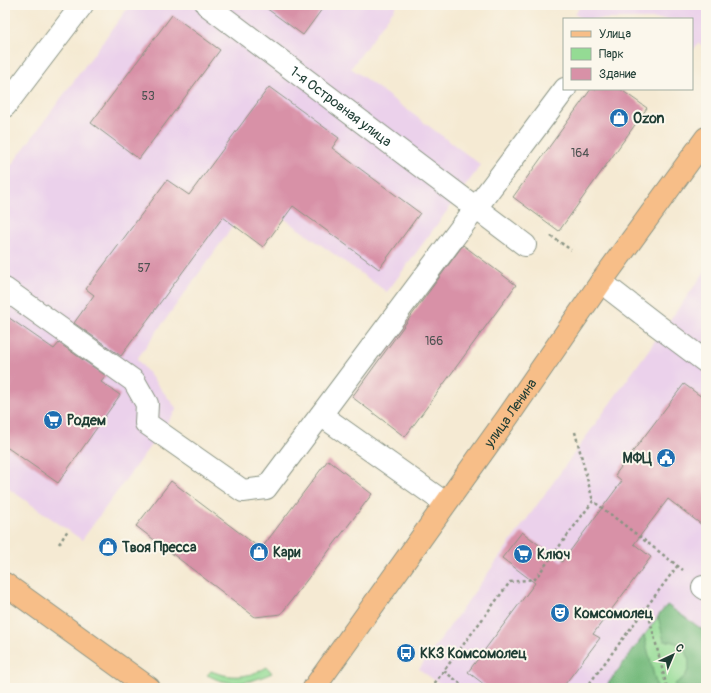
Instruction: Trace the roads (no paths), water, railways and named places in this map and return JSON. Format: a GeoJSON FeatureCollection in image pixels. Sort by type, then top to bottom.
{"type":"FeatureCollection","features":[{"type":"Feature","properties":{"kind":"main road","name":"улица Ленина"},"geometry":{"type":"LineString","coordinates":[[314,688],[507,418],[601,282],[706,138]]}},
{"type":"Feature","properties":{"kind":"main road"},"geometry":{"type":"LineString","coordinates":[[5,584],[149,688]]}},
{"type":"Feature","properties":{"kind":"street"},"geometry":{"type":"LineString","coordinates":[[5,106],[82,5]]}},
{"type":"Feature","properties":{"kind":"street","name":"1-я Островная улица"},"geometry":{"type":"LineString","coordinates":[[207,5],[525,245]]}},
{"type":"Feature","properties":{"kind":"street"},"geometry":{"type":"LineString","coordinates":[[5,289],[134,381],[147,404],[146,423],[243,491],[266,488],[564,90]]}},
{"type":"Feature","properties":{"kind":"street"},"geometry":{"type":"LineString","coordinates":[[601,282],[706,362]]}},
{"type":"Feature","properties":{"kind":"street"},"geometry":{"type":"LineString","coordinates":[[321,415],[445,503]]}},
{"type":"Feature","properties":{"kind":"place","name":"Ozon"},"geometry":{"type":"Point","coordinates":[619,118]}},
{"type":"Feature","properties":{"kind":"place","name":"Родем"},"geometry":{"type":"Point","coordinates":[53,420]}},
{"type":"Feature","properties":{"kind":"place","name":"МФЦ"},"geometry":{"type":"Point","coordinates":[666,458]}},
{"type":"Feature","properties":{"kind":"place","name":"Твоя Пресса"},"geometry":{"type":"Point","coordinates":[108,547]}},
{"type":"Feature","properties":{"kind":"place","name":"Кари"},"geometry":{"type":"Point","coordinates":[259,552]}},
{"type":"Feature","properties":{"kind":"place","name":"Ключ"},"geometry":{"type":"Point","coordinates":[523,554]}},
{"type":"Feature","properties":{"kind":"place","name":"Комсомолец"},"geometry":{"type":"Point","coordinates":[560,613]}},
{"type":"Feature","properties":{"kind":"place","name":"ККЗ Комсомолец"},"geometry":{"type":"Point","coordinates":[406,653]}}]}
